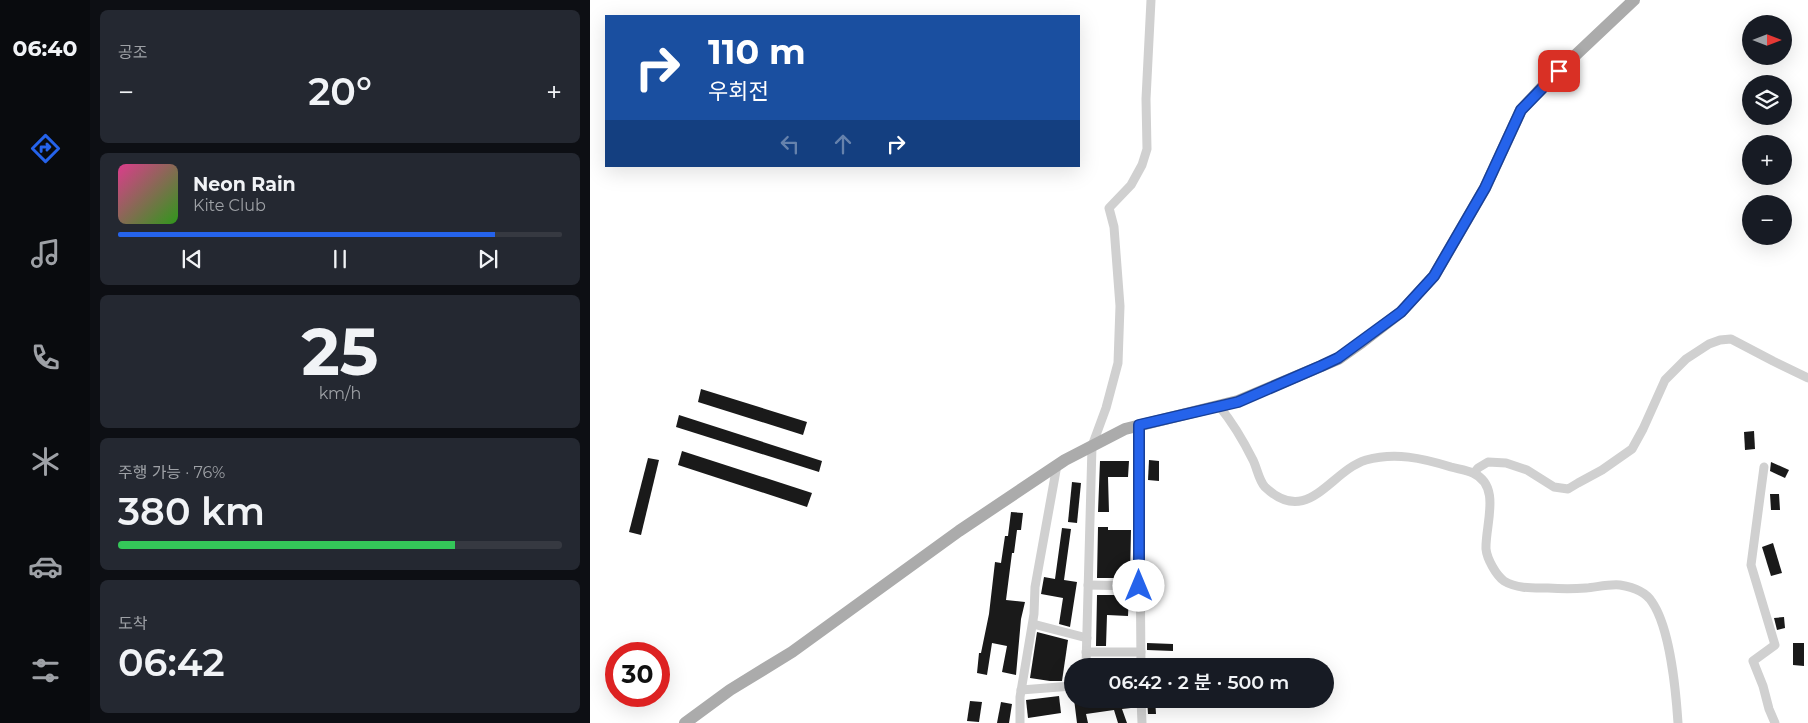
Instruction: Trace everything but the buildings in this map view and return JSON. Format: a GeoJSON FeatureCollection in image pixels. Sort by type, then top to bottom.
{"type":"FeatureCollection","features":[{"type":"Feature","properties":{"kind":"main road"},"geometry":{"type":"LineString","coordinates":[[685,723],[730,690],[792,652],[959,531],[1058,465],[1125,429],[1238,402],[1338,358],[1401,312],[1434,276],[1485,188],[1521,110],[1546,83],[1634,0]]}},
{"type":"Feature","properties":{"kind":"street"},"geometry":{"type":"LineString","coordinates":[[1086,658],[1092,446],[1106,408],[1118,363],[1120,306],[1114,227],[1109,208],[1131,184],[1142,165],[1147,150],[1146,99],[1151,0]]}},
{"type":"Feature","properties":{"kind":"street"},"geometry":{"type":"LineString","coordinates":[[1474,474],[1478,468],[1488,462],[1506,464],[1527,470],[1554,487],[1568,489],[1632,449],[1665,380],[1686,359],[1709,344],[1720,340],[1731,339],[1773,362],[1808,378]]}},
{"type":"Feature","properties":{"kind":"street"},"geometry":{"type":"LineString","coordinates":[[1219,406],[1234,423],[1264,486],[1285,500],[1302,501],[1316,496],[1343,473],[1364,461],[1383,457],[1408,456],[1474,474],[1487,486],[1491,506],[1486,550],[1494,570],[1504,581],[1521,588],[1585,588],[1618,585],[1637,589],[1652,601],[1662,623],[1671,661],[1678,723]]}},
{"type":"Feature","properties":{"kind":"street"},"geometry":{"type":"LineString","coordinates":[[1139,425],[1141,658]]}},
{"type":"Feature","properties":{"kind":"street"},"geometry":{"type":"LineString","coordinates":[[1020,723],[1021,690],[1033,624],[1035,587],[1058,465]]}},
{"type":"Feature","properties":{"kind":"street"},"geometry":{"type":"LineString","coordinates":[[1764,467],[1751,565],[1775,645],[1753,661],[1775,723]]}},
{"type":"Feature","properties":{"kind":"street"},"geometry":{"type":"LineString","coordinates":[[1088,585],[1139,586]]}},
{"type":"Feature","properties":{"kind":"street"},"geometry":{"type":"LineString","coordinates":[[1033,624],[1087,638]]}},
{"type":"Feature","properties":{"kind":"street"},"geometry":{"type":"LineString","coordinates":[[1086,652],[1141,652]]}},
{"type":"Feature","properties":{"kind":"street"},"geometry":{"type":"LineString","coordinates":[[1021,690],[1064,687]]}},
{"type":"Feature","properties":{"kind":"street"},"geometry":{"type":"LineString","coordinates":[[1141,708],[1142,723]]}},
{"type":"Feature","properties":{"kind":"route"},"geometry":{"type":"LineString","coordinates":[[1139,586],[1139,425],[1238,402],[1338,358],[1401,312],[1434,276],[1485,188],[1521,110],[1559,71]]}}]}
